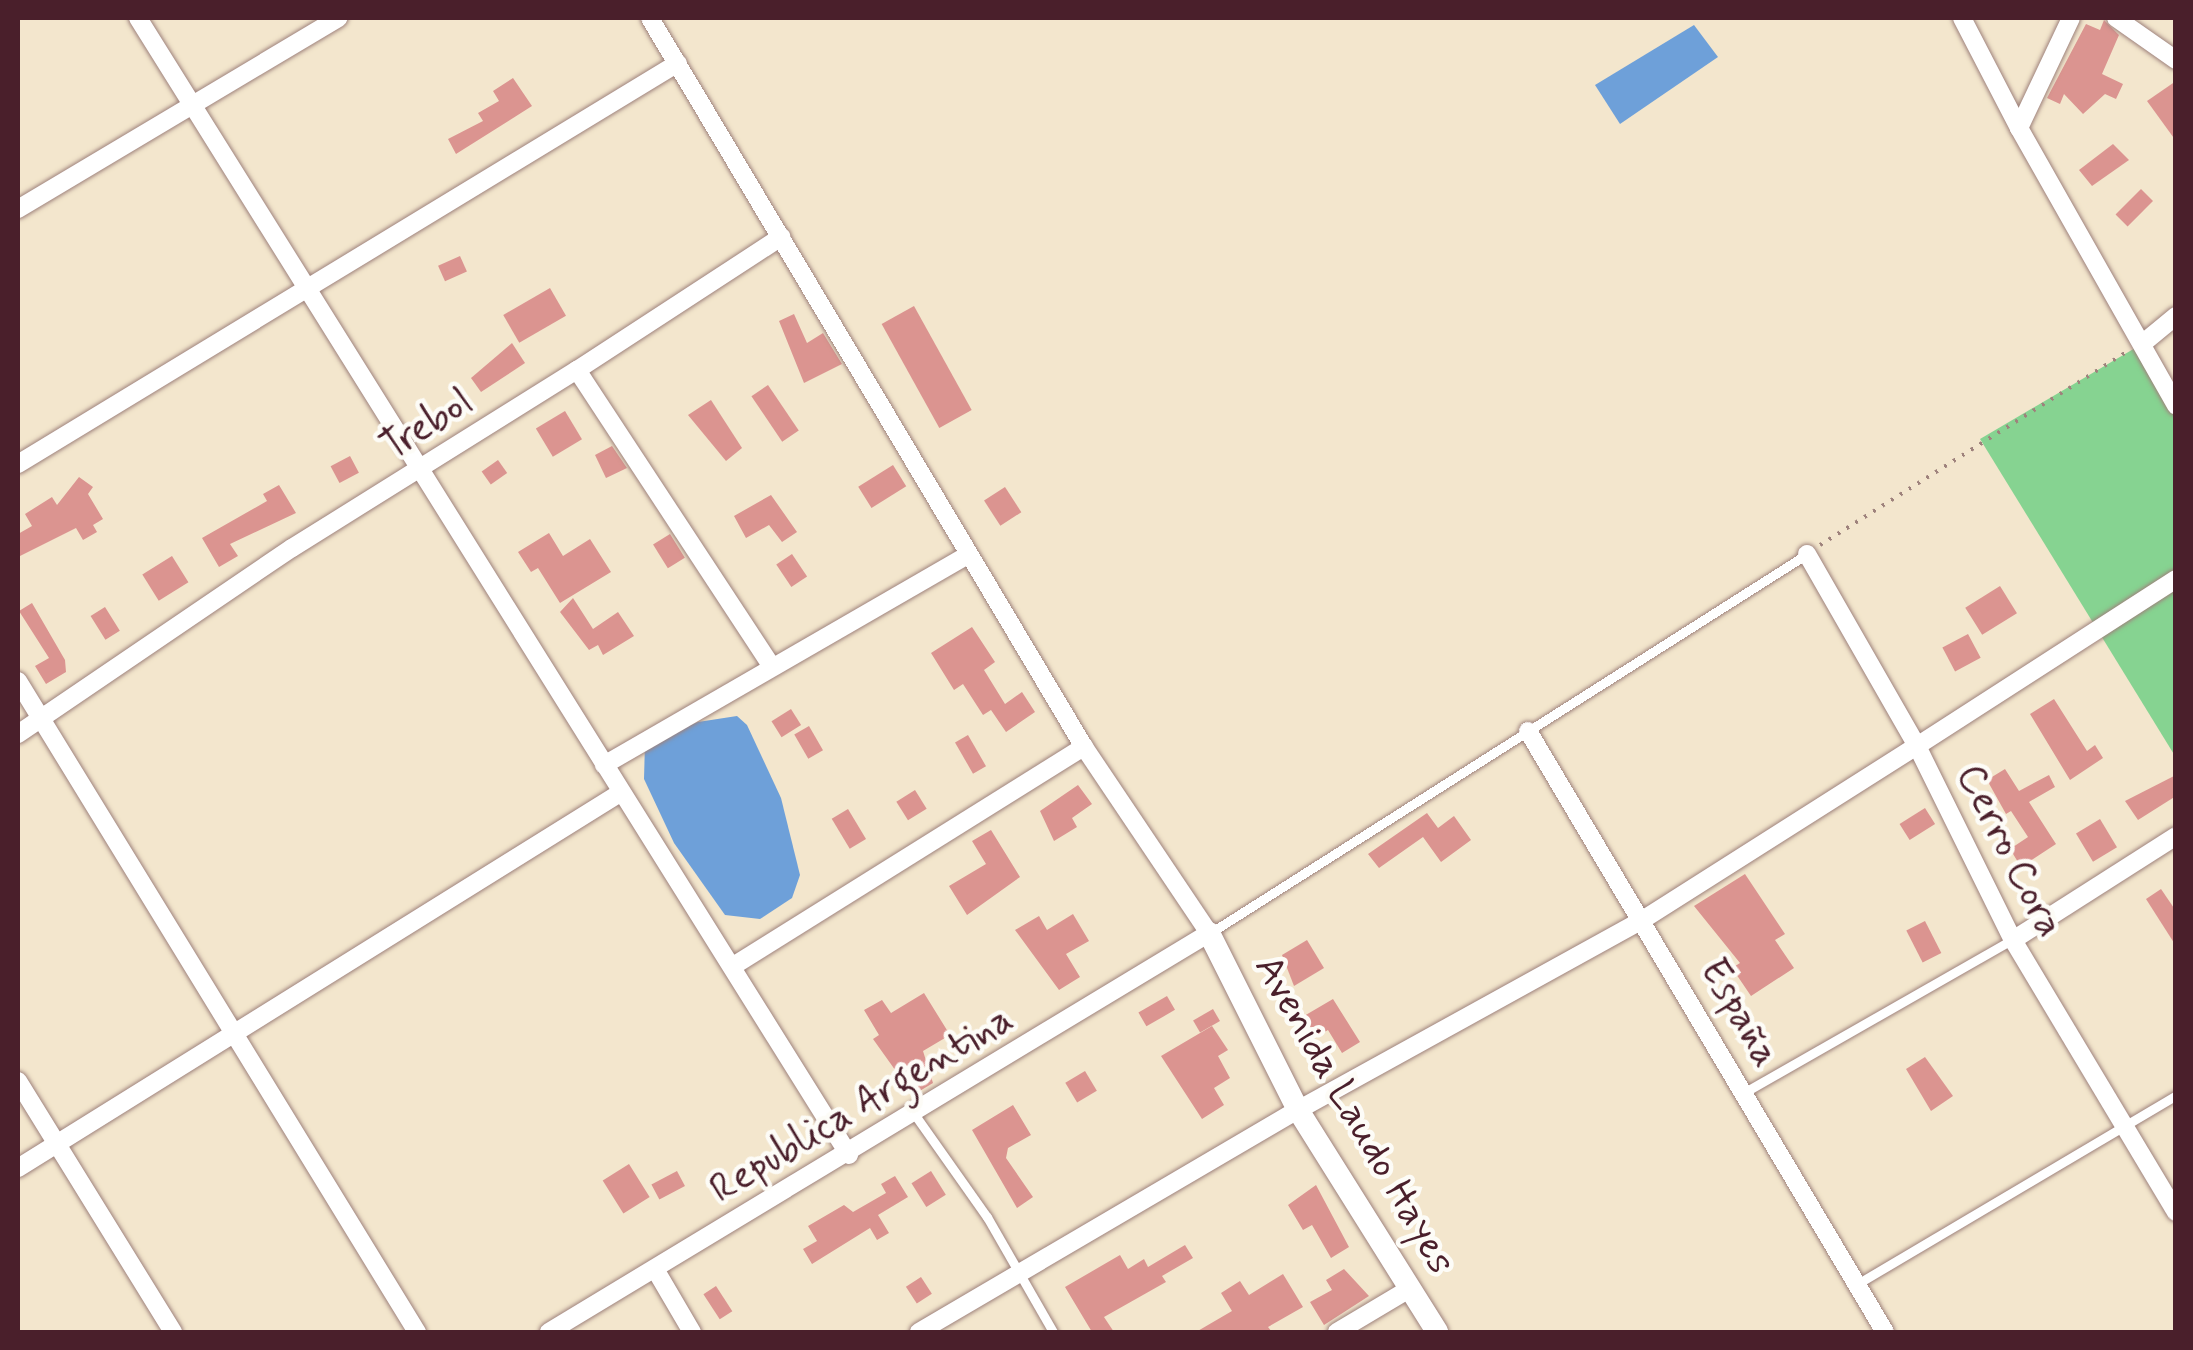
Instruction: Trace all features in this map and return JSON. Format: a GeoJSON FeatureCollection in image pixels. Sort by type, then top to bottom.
{"type":"FeatureCollection","features":[{"type":"Feature","properties":{"kind":"street"},"geometry":{"type":"LineString","coordinates":[[138,18],[418,472],[849,1154]]}},
{"type":"Feature","properties":{"kind":"street"},"geometry":{"type":"LineString","coordinates":[[18,208],[338,18]]}},
{"type":"Feature","properties":{"kind":"street"},"geometry":{"type":"LineString","coordinates":[[650,18],[1084,747],[1208,934]]}},
{"type":"Feature","properties":{"kind":"street"},"geometry":{"type":"LineString","coordinates":[[1962,18],[2019,128],[2176,406]]}},
{"type":"Feature","properties":{"kind":"street"},"geometry":{"type":"LineString","coordinates":[[2019,128],[2071,18]]}},
{"type":"Feature","properties":{"kind":"street"},"geometry":{"type":"LineString","coordinates":[[2116,18],[2176,60]]}},
{"type":"Feature","properties":{"kind":"street"},"geometry":{"type":"LineString","coordinates":[[18,464],[678,63]]}},
{"type":"Feature","properties":{"kind":"street","name":"Trebol"},"geometry":{"type":"LineString","coordinates":[[18,734],[292,548],[418,472],[781,237]]}},
{"type":"Feature","properties":{"kind":"street"},"geometry":{"type":"LineString","coordinates":[[2142,344],[2176,316]]}},
{"type":"Feature","properties":{"kind":"street"},"geometry":{"type":"LineString","coordinates":[[577,370],[772,667]]}},
{"type":"Feature","properties":{"kind":"street"},"geometry":{"type":"LineString","coordinates":[[1807,554],[1917,746],[2176,579]]}},
{"type":"Feature","properties":{"kind":"street"},"geometry":{"type":"LineString","coordinates":[[604,765],[968,555]]}},
{"type":"Feature","properties":{"kind":"street"},"geometry":{"type":"LineString","coordinates":[[18,681],[417,1332]]}},
{"type":"Feature","properties":{"kind":"street","name":"España"},"geometry":{"type":"LineString","coordinates":[[1528,730],[1644,919],[1885,1332]]}},
{"type":"Feature","properties":{"kind":"street","name":"Cerro Cora"},"geometry":{"type":"LineString","coordinates":[[919,1332],[1298,1110],[1644,919],[1917,746],[2013,940],[2176,1212]]}},
{"type":"Feature","properties":{"kind":"street"},"geometry":{"type":"LineString","coordinates":[[733,966],[1084,747]]}},
{"type":"Feature","properties":{"kind":"street"},"geometry":{"type":"LineString","coordinates":[[18,1168],[620,793]]}},
{"type":"Feature","properties":{"kind":"street"},"geometry":{"type":"LineString","coordinates":[[2013,940],[2176,836]]}},
{"type":"Feature","properties":{"kind":"street","name":"Avenida Laudo Hayes"},"geometry":{"type":"LineString","coordinates":[[1208,934],[1298,1110],[1436,1332]]}},
{"type":"Feature","properties":{"kind":"street","name":"Republica Argentina"},"geometry":{"type":"LineString","coordinates":[[549,1332],[915,1115],[1208,934]]}},
{"type":"Feature","properties":{"kind":"street"},"geometry":{"type":"LineString","coordinates":[[18,1081],[173,1332]]}},
{"type":"Feature","properties":{"kind":"street"},"geometry":{"type":"LineString","coordinates":[[655,1269],[692,1332]]}},
{"type":"Feature","properties":{"kind":"street"},"geometry":{"type":"LineString","coordinates":[[1337,1332],[1409,1289]]}},
{"type":"Feature","properties":{"kind":"lane"},"geometry":{"type":"LineString","coordinates":[[1208,934],[1807,554]]}},
{"type":"Feature","properties":{"kind":"lane"},"geometry":{"type":"LineString","coordinates":[[1745,1092],[2013,940]]}},
{"type":"Feature","properties":{"kind":"lane"},"geometry":{"type":"LineString","coordinates":[[1857,1284],[2176,1095]]}},
{"type":"Feature","properties":{"kind":"lane"},"geometry":{"type":"LineString","coordinates":[[915,1115],[987,1216],[1053,1332]]}},
{"type":"Feature","properties":{"kind":"path"},"geometry":{"type":"LineString","coordinates":[[1807,554],[1980,438],[2142,344]]}},
{"type":"Feature","properties":{"kind":"green space"},"geometry":{"type":"Polygon","coordinates":[[[2142,344],[2175,406],[2175,756],[1980,439],[2142,344]]]}},
{"type":"Feature","properties":{"kind":"water"},"geometry":{"type":"Polygon","coordinates":[[[1694,25],[1718,57],[1620,124],[1595,85],[1694,25]]]}},
{"type":"Feature","properties":{"kind":"water"},"geometry":{"type":"Polygon","coordinates":[[[737,716],[747,725],[781,798],[800,875],[792,898],[760,919],[725,915],[674,843],[644,779],[645,743],[698,722],[737,716]]]}},
{"type":"Feature","properties":{"kind":"building"},"geometry":{"type":"Polygon","coordinates":[[[2104,20],[2119,35],[2102,74],[2123,84],[2116,99],[2105,94],[2083,114],[2064,94],[2060,104],[2047,98],[2086,24],[2100,30],[2104,20]]]}},
{"type":"Feature","properties":{"kind":"building"},"geometry":{"type":"Polygon","coordinates":[[[513,78],[532,106],[456,154],[448,139],[483,121],[478,113],[499,101],[493,91],[513,78]]]}},
{"type":"Feature","properties":{"kind":"building"},"geometry":{"type":"Polygon","coordinates":[[[2176,81],[2176,141],[2147,101],[2176,81]]]}},
{"type":"Feature","properties":{"kind":"building"},"geometry":{"type":"Polygon","coordinates":[[[2113,144],[2129,160],[2092,186],[2079,170],[2113,144]]]}},
{"type":"Feature","properties":{"kind":"building"},"geometry":{"type":"Polygon","coordinates":[[[2141,189],[2153,201],[2128,226],[2116,214],[2141,189]]]}},
{"type":"Feature","properties":{"kind":"building"},"geometry":{"type":"Polygon","coordinates":[[[460,256],[467,272],[445,281],[438,266],[460,256]]]}},
{"type":"Feature","properties":{"kind":"building"},"geometry":{"type":"Polygon","coordinates":[[[550,288],[566,316],[519,343],[503,315],[550,288]]]}},
{"type":"Feature","properties":{"kind":"building"},"geometry":{"type":"Polygon","coordinates":[[[914,306],[972,410],[939,428],[882,324],[914,306]]]}},
{"type":"Feature","properties":{"kind":"building"},"geometry":{"type":"Polygon","coordinates":[[[794,314],[807,343],[823,333],[842,364],[804,383],[779,321],[794,314]]]}},
{"type":"Feature","properties":{"kind":"building"},"geometry":{"type":"Polygon","coordinates":[[[512,343],[525,363],[481,392],[471,378],[512,343]]]}},
{"type":"Feature","properties":{"kind":"building"},"geometry":{"type":"Polygon","coordinates":[[[768,385],[799,431],[782,442],[751,396],[768,385]]]}},
{"type":"Feature","properties":{"kind":"building"},"geometry":{"type":"Polygon","coordinates":[[[711,400],[742,448],[726,461],[688,415],[711,400]]]}},
{"type":"Feature","properties":{"kind":"building"},"geometry":{"type":"Polygon","coordinates":[[[565,411],[582,439],[553,457],[536,429],[565,411]]]}},
{"type":"Feature","properties":{"kind":"building"},"geometry":{"type":"Polygon","coordinates":[[[612,446],[627,468],[606,478],[595,455],[612,446]]]}},
{"type":"Feature","properties":{"kind":"building"},"geometry":{"type":"Polygon","coordinates":[[[350,456],[359,473],[339,483],[331,466],[350,456]]]}},
{"type":"Feature","properties":{"kind":"building"},"geometry":{"type":"Polygon","coordinates":[[[498,460],[507,473],[491,485],[482,471],[498,460]]]}},
{"type":"Feature","properties":{"kind":"building"},"geometry":{"type":"Polygon","coordinates":[[[893,465],[906,486],[871,508],[858,487],[893,465]]]}},
{"type":"Feature","properties":{"kind":"building"},"geometry":{"type":"Polygon","coordinates":[[[79,477],[93,487],[88,494],[103,519],[93,525],[97,532],[83,540],[76,528],[18,557],[18,534],[32,526],[25,514],[52,497],[57,505],[79,477]]]}},
{"type":"Feature","properties":{"kind":"building"},"geometry":{"type":"Polygon","coordinates":[[[279,485],[296,513],[230,544],[238,556],[219,567],[202,538],[267,501],[263,494],[279,485]]]}},
{"type":"Feature","properties":{"kind":"building"},"geometry":{"type":"Polygon","coordinates":[[[1005,487],[1021,512],[1000,526],[984,501],[1005,487]]]}},
{"type":"Feature","properties":{"kind":"building"},"geometry":{"type":"Polygon","coordinates":[[[771,495],[797,532],[782,542],[769,525],[746,538],[734,516],[771,495]]]}},
{"type":"Feature","properties":{"kind":"building"},"geometry":{"type":"Polygon","coordinates":[[[549,533],[563,556],[590,539],[611,572],[560,603],[538,568],[531,572],[518,552],[549,533]]]}},
{"type":"Feature","properties":{"kind":"building"},"geometry":{"type":"Polygon","coordinates":[[[670,534],[685,558],[668,568],[653,545],[670,534]]]}},
{"type":"Feature","properties":{"kind":"building"},"geometry":{"type":"Polygon","coordinates":[[[792,554],[807,576],[791,587],[776,565],[792,554]]]}},
{"type":"Feature","properties":{"kind":"building"},"geometry":{"type":"Polygon","coordinates":[[[172,556],[188,582],[159,601],[142,575],[172,556]]]}},
{"type":"Feature","properties":{"kind":"building"},"geometry":{"type":"Polygon","coordinates":[[[2000,586],[2017,613],[1982,635],[1965,608],[2000,586]]]}},
{"type":"Feature","properties":{"kind":"building"},"geometry":{"type":"Polygon","coordinates":[[[573,598],[593,629],[618,612],[634,636],[603,655],[598,645],[589,650],[560,612],[573,598]]]}},
{"type":"Feature","properties":{"kind":"building"},"geometry":{"type":"Polygon","coordinates":[[[32,603],[65,660],[66,672],[46,684],[35,666],[49,658],[19,611],[32,603]]]}},
{"type":"Feature","properties":{"kind":"building"},"geometry":{"type":"Polygon","coordinates":[[[105,607],[120,631],[105,640],[91,616],[105,607]]]}},
{"type":"Feature","properties":{"kind":"building"},"geometry":{"type":"Polygon","coordinates":[[[972,627],[995,662],[984,670],[1005,704],[1022,692],[1035,712],[1006,732],[991,710],[983,715],[963,684],[954,690],[931,653],[972,627]]]}},
{"type":"Feature","properties":{"kind":"building"},"geometry":{"type":"Polygon","coordinates":[[[1968,634],[1981,658],[1955,671],[1942,648],[1968,634]]]}},
{"type":"Feature","properties":{"kind":"building"},"geometry":{"type":"Polygon","coordinates":[[[2054,699],[2087,751],[2095,745],[2103,758],[2070,780],[2030,714],[2054,699]]]}},
{"type":"Feature","properties":{"kind":"building"},"geometry":{"type":"Polygon","coordinates":[[[791,709],[801,725],[782,737],[771,721],[791,709]]]}},
{"type":"Feature","properties":{"kind":"building"},"geometry":{"type":"Polygon","coordinates":[[[809,726],[823,750],[808,759],[794,734],[809,726]]]}},
{"type":"Feature","properties":{"kind":"building"},"geometry":{"type":"Polygon","coordinates":[[[968,735],[986,766],[973,774],[955,742],[968,735]]]}},
{"type":"Feature","properties":{"kind":"building"},"geometry":{"type":"Polygon","coordinates":[[[2005,769],[2019,791],[2049,775],[2055,787],[2029,802],[2056,844],[2021,867],[2010,849],[2028,837],[2011,811],[2006,814],[1987,780],[2005,769]]]}},
{"type":"Feature","properties":{"kind":"building"},"geometry":{"type":"Polygon","coordinates":[[[2176,775],[2176,796],[2138,820],[2125,801],[2176,775]]]}},
{"type":"Feature","properties":{"kind":"building"},"geometry":{"type":"Polygon","coordinates":[[[1078,785],[1092,804],[1072,818],[1077,827],[1054,841],[1040,811],[1078,785]]]}},
{"type":"Feature","properties":{"kind":"building"},"geometry":{"type":"Polygon","coordinates":[[[915,790],[927,809],[908,820],[896,802],[915,790]]]}},
{"type":"Feature","properties":{"kind":"building"},"geometry":{"type":"Polygon","coordinates":[[[1925,808],[1935,824],[1910,840],[1900,824],[1925,808]]]}},
{"type":"Feature","properties":{"kind":"building"},"geometry":{"type":"Polygon","coordinates":[[[848,809],[866,839],[850,849],[832,819],[848,809]]]}},
{"type":"Feature","properties":{"kind":"building"},"geometry":{"type":"Polygon","coordinates":[[[1427,813],[1438,828],[1454,816],[1471,840],[1441,862],[1423,837],[1379,868],[1368,854],[1427,813]]]}},
{"type":"Feature","properties":{"kind":"building"},"geometry":{"type":"Polygon","coordinates":[[[2100,819],[2117,847],[2093,862],[2076,833],[2100,819]]]}},
{"type":"Feature","properties":{"kind":"building"},"geometry":{"type":"Polygon","coordinates":[[[991,830],[1020,877],[967,915],[949,886],[986,864],[972,841],[991,830]]]}},
{"type":"Feature","properties":{"kind":"building"},"geometry":{"type":"Polygon","coordinates":[[[1745,874],[1785,934],[1775,940],[1794,968],[1751,996],[1732,968],[1740,963],[1694,906],[1745,874]]]}},
{"type":"Feature","properties":{"kind":"building"},"geometry":{"type":"Polygon","coordinates":[[[2161,889],[2176,911],[2176,946],[2146,899],[2161,889]]]}},
{"type":"Feature","properties":{"kind":"building"},"geometry":{"type":"Polygon","coordinates":[[[1073,914],[1089,941],[1066,954],[1080,977],[1059,990],[1015,930],[1039,916],[1047,930],[1073,914]]]}},
{"type":"Feature","properties":{"kind":"building"},"geometry":{"type":"Polygon","coordinates":[[[1925,921],[1941,953],[1923,963],[1906,931],[1925,921]]]}},
{"type":"Feature","properties":{"kind":"building"},"geometry":{"type":"Polygon","coordinates":[[[1307,940],[1324,968],[1294,986],[1282,955],[1307,940]]]}},
{"type":"Feature","properties":{"kind":"building"},"geometry":{"type":"Polygon","coordinates":[[[924,993],[950,1035],[923,1051],[933,1083],[913,1095],[873,1039],[879,1035],[864,1010],[882,1000],[891,1013],[924,993]]]}},
{"type":"Feature","properties":{"kind":"building"},"geometry":{"type":"Polygon","coordinates":[[[1167,996],[1175,1010],[1146,1026],[1138,1012],[1167,996]]]}},
{"type":"Feature","properties":{"kind":"building"},"geometry":{"type":"Polygon","coordinates":[[[1333,999],[1360,1042],[1342,1053],[1328,1030],[1316,1037],[1304,1016],[1333,999]]]}},
{"type":"Feature","properties":{"kind":"building"},"geometry":{"type":"Polygon","coordinates":[[[1213,1009],[1220,1021],[1200,1033],[1193,1020],[1213,1009]]]}},
{"type":"Feature","properties":{"kind":"building"},"geometry":{"type":"Polygon","coordinates":[[[1212,1026],[1228,1050],[1218,1056],[1230,1078],[1214,1088],[1224,1105],[1202,1119],[1161,1056],[1212,1026]]]}},
{"type":"Feature","properties":{"kind":"building"},"geometry":{"type":"Polygon","coordinates":[[[1925,1057],[1953,1096],[1931,1111],[1906,1069],[1925,1057]]]}},
{"type":"Feature","properties":{"kind":"building"},"geometry":{"type":"Polygon","coordinates":[[[1085,1071],[1097,1091],[1077,1103],[1065,1083],[1085,1071]]]}},
{"type":"Feature","properties":{"kind":"building"},"geometry":{"type":"Polygon","coordinates":[[[1013,1105],[1031,1135],[1008,1148],[1006,1158],[1033,1197],[1017,1208],[972,1130],[1013,1105]]]}},
{"type":"Feature","properties":{"kind":"building"},"geometry":{"type":"Polygon","coordinates":[[[629,1164],[650,1197],[623,1214],[603,1180],[629,1164]]]}},
{"type":"Feature","properties":{"kind":"building"},"geometry":{"type":"Polygon","coordinates":[[[677,1171],[685,1186],[659,1200],[651,1185],[677,1171]]]}},
{"type":"Feature","properties":{"kind":"building"},"geometry":{"type":"Polygon","coordinates":[[[931,1171],[946,1195],[926,1207],[911,1183],[931,1171]]]}},
{"type":"Feature","properties":{"kind":"building"},"geometry":{"type":"Polygon","coordinates":[[[895,1176],[908,1197],[878,1215],[889,1233],[877,1240],[870,1228],[812,1264],[803,1249],[817,1241],[808,1226],[844,1205],[853,1212],[886,1193],[881,1184],[895,1176]]]}},
{"type":"Feature","properties":{"kind":"building"},"geometry":{"type":"Polygon","coordinates":[[[1316,1185],[1349,1247],[1331,1258],[1312,1225],[1303,1230],[1288,1205],[1316,1185]]]}},
{"type":"Feature","properties":{"kind":"building"},"geometry":{"type":"Polygon","coordinates":[[[1185,1245],[1193,1258],[1162,1276],[1166,1282],[1104,1317],[1114,1332],[1092,1332],[1065,1287],[1120,1255],[1128,1269],[1144,1259],[1148,1267],[1185,1245]]]}},
{"type":"Feature","properties":{"kind":"building"},"geometry":{"type":"Polygon","coordinates":[[[1344,1269],[1369,1296],[1324,1325],[1310,1302],[1332,1290],[1326,1280],[1344,1269]]]}},
{"type":"Feature","properties":{"kind":"building"},"geometry":{"type":"Polygon","coordinates":[[[1283,1274],[1303,1307],[1268,1327],[1272,1332],[1196,1332],[1232,1311],[1221,1293],[1240,1281],[1249,1295],[1283,1274]]]}},
{"type":"Feature","properties":{"kind":"building"},"geometry":{"type":"Polygon","coordinates":[[[921,1277],[932,1294],[917,1304],[906,1287],[921,1277]]]}},
{"type":"Feature","properties":{"kind":"building"},"geometry":{"type":"Polygon","coordinates":[[[716,1286],[732,1311],[720,1319],[703,1294],[716,1286]]]}}]}
